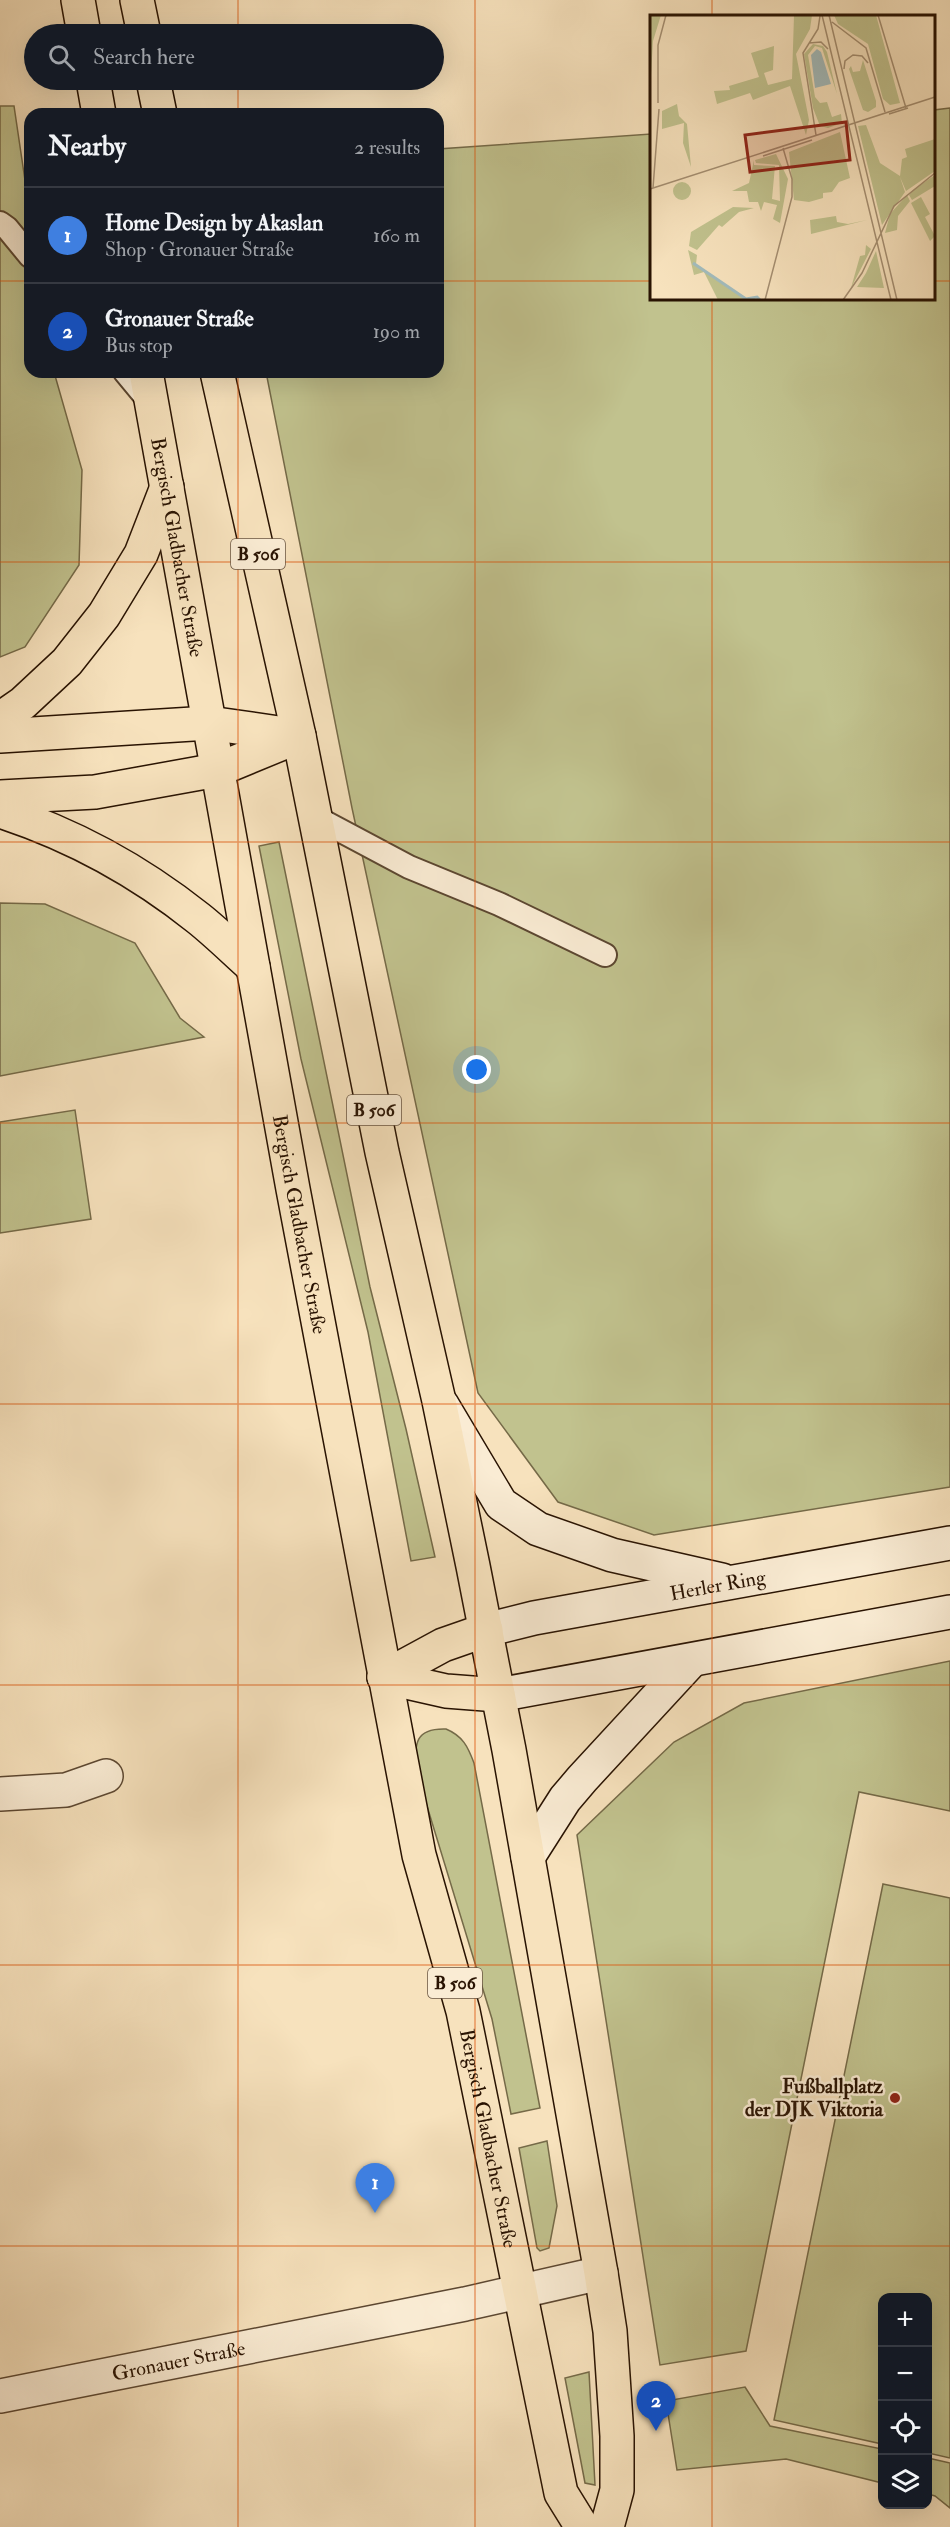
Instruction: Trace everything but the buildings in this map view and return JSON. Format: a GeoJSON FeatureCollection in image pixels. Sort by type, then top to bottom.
{"type":"FeatureCollection","features":[{"type":"Feature","properties":{"kind":"main road"},"geometry":{"type":"LineString","coordinates":[[95,90],[98,108]]}},
{"type":"Feature","properties":{"kind":"main road"},"geometry":{"type":"LineString","coordinates":[[155,90],[159,108]]}},
{"type":"Feature","properties":{"kind":"main road","name":"Bergisch Gladbacher Straße"},"geometry":{"type":"LineString","coordinates":[[147,378],[253,967],[419,1855],[463,2011],[561,2493],[582,2527]]}},
{"type":"Feature","properties":{"kind":"main road","name":"B 506"},"geometry":{"type":"LineString","coordinates":[[218,378],[299,736],[382,1152],[439,1401],[486,1630],[528,1857],[602,2273],[610,2331],[617,2436],[617,2490],[607,2527]]}},
{"type":"Feature","properties":{"kind":"main road"},"geometry":{"type":"LineString","coordinates":[[0,720],[22,704],[67,663],[104,615],[141,554],[166,487]]}},
{"type":"Feature","properties":{"kind":"main road"},"geometry":{"type":"LineString","coordinates":[[0,736],[209,723],[299,736]]}},
{"type":"Feature","properties":{"kind":"main road"},"geometry":{"type":"LineString","coordinates":[[0,797],[95,792],[217,770],[299,736]]}},
{"type":"Feature","properties":{"kind":"main road"},"geometry":{"type":"LineString","coordinates":[[0,811],[82,844],[136,875],[198,918],[253,967]]}},
{"type":"Feature","properties":{"kind":"main road"},"geometry":{"type":"LineString","coordinates":[[439,1401],[501,1504],[538,1529],[612,1555],[735,1583]]}},
{"type":"Feature","properties":{"kind":"main road","name":"Herler Ring"},"geometry":{"type":"LineString","coordinates":[[486,1630],[534,1618],[950,1543]]}},
{"type":"Feature","properties":{"kind":"main road"},"geometry":{"type":"LineString","coordinates":[[384,1677],[446,1691],[498,1695],[950,1612]]}},
{"type":"Feature","properties":{"kind":"main road"},"geometry":{"type":"LineString","coordinates":[[384,1677],[443,1645],[486,1630]]}},
{"type":"Feature","properties":{"kind":"main road"},"geometry":{"type":"LineString","coordinates":[[528,1857],[565,1799],[691,1661]]}},
{"type":"Feature","properties":{"kind":"main road"},"geometry":{"type":"LineString","coordinates":[[0,1794],[66,1790],[106,1776]]}},
{"type":"Feature","properties":{"kind":"main road","name":"Gronauer Straße"},"geometry":{"type":"LineString","coordinates":[[0,2396],[602,2273]]}},
{"type":"Feature","properties":{"kind":"lane"},"geometry":{"type":"LineString","coordinates":[[0,224],[7,228],[24,249]]}},
{"type":"Feature","properties":{"kind":"lane"},"geometry":{"type":"LineString","coordinates":[[130,378],[152,405]]}},
{"type":"Feature","properties":{"kind":"lane"},"geometry":{"type":"LineString","coordinates":[[315,817],[409,867],[499,904],[605,955]]}},
{"type":"Feature","properties":{"kind":"green space"},"geometry":{"type":"Polygon","coordinates":[[[0,106],[14,106],[24,174],[24,378],[56,378],[82,470],[79,565],[25,647],[0,657],[0,106]]]}},
{"type":"Feature","properties":{"kind":"green space"},"geometry":{"type":"Polygon","coordinates":[[[950,108],[950,1487],[654,1535],[558,1502],[478,1393],[352,808],[267,378],[444,378],[444,149],[650,134],[650,300],[935,300],[935,110],[950,108]]]}},
{"type":"Feature","properties":{"kind":"green space"},"geometry":{"type":"Polygon","coordinates":[[[279,842],[370,1287],[435,1557],[411,1561],[368,1332],[301,1059],[259,846],[279,842]]]}},
{"type":"Feature","properties":{"kind":"green space"},"geometry":{"type":"Polygon","coordinates":[[[0,903],[45,904],[135,943],[180,1018],[204,1037],[0,1076],[0,903]]]}},
{"type":"Feature","properties":{"kind":"green space"},"geometry":{"type":"Polygon","coordinates":[[[75,1110],[91,1219],[0,1233],[0,1122],[75,1110]]]}},
{"type":"Feature","properties":{"kind":"green space"},"geometry":{"type":"Polygon","coordinates":[[[950,1661],[950,1811],[859,1792],[746,2351],[660,2365],[577,1835],[674,1742],[744,1703],[950,1661]]]}},
{"type":"Feature","properties":{"kind":"green space"},"geometry":{"type":"Polygon","coordinates":[[[446,1729],[457,1735],[464,1743],[474,1763],[540,2108],[511,2114],[492,2019],[416,1770],[419,1739],[428,1731],[446,1729]]]}},
{"type":"Feature","properties":{"kind":"green space","name":"Fußballplatz der DJK Viktoria"},"geometry":{"type":"Polygon","coordinates":[[[883,1884],[950,1898],[950,2458],[932,2454],[932,2293],[878,2293],[878,2443],[774,2420],[883,1884]]]}},
{"type":"Feature","properties":{"kind":"green space"},"geometry":{"type":"Polygon","coordinates":[[[547,2141],[557,2206],[549,2248],[540,2251],[537,2248],[519,2148],[547,2141]]]}},
{"type":"Feature","properties":{"kind":"green space"},"geometry":{"type":"Polygon","coordinates":[[[589,2372],[595,2485],[585,2483],[565,2378],[589,2372]]]}},
{"type":"Feature","properties":{"kind":"green space"},"geometry":{"type":"Polygon","coordinates":[[[745,2387],[770,2426],[878,2448],[878,2482],[786,2459],[677,2470],[666,2401],[745,2387]]]}},
{"type":"Feature","properties":{"kind":"green space"},"geometry":{"type":"Polygon","coordinates":[[[932,2459],[950,2463],[950,2508],[932,2495],[932,2459]]]}},
{"type":"Feature","properties":{"kind":"place","name":"Fußballplatz der DJK Viktoria"},"geometry":{"type":"Point","coordinates":[895,2098]}},
{"type":"Feature","properties":{"kind":"place","name":"Home Design by Akaslan"},"geometry":{"type":"Point","coordinates":[375,2213]}},
{"type":"Feature","properties":{"kind":"place","name":"Gronauer Straße"},"geometry":{"type":"Point","coordinates":[656,2431]}}]}
